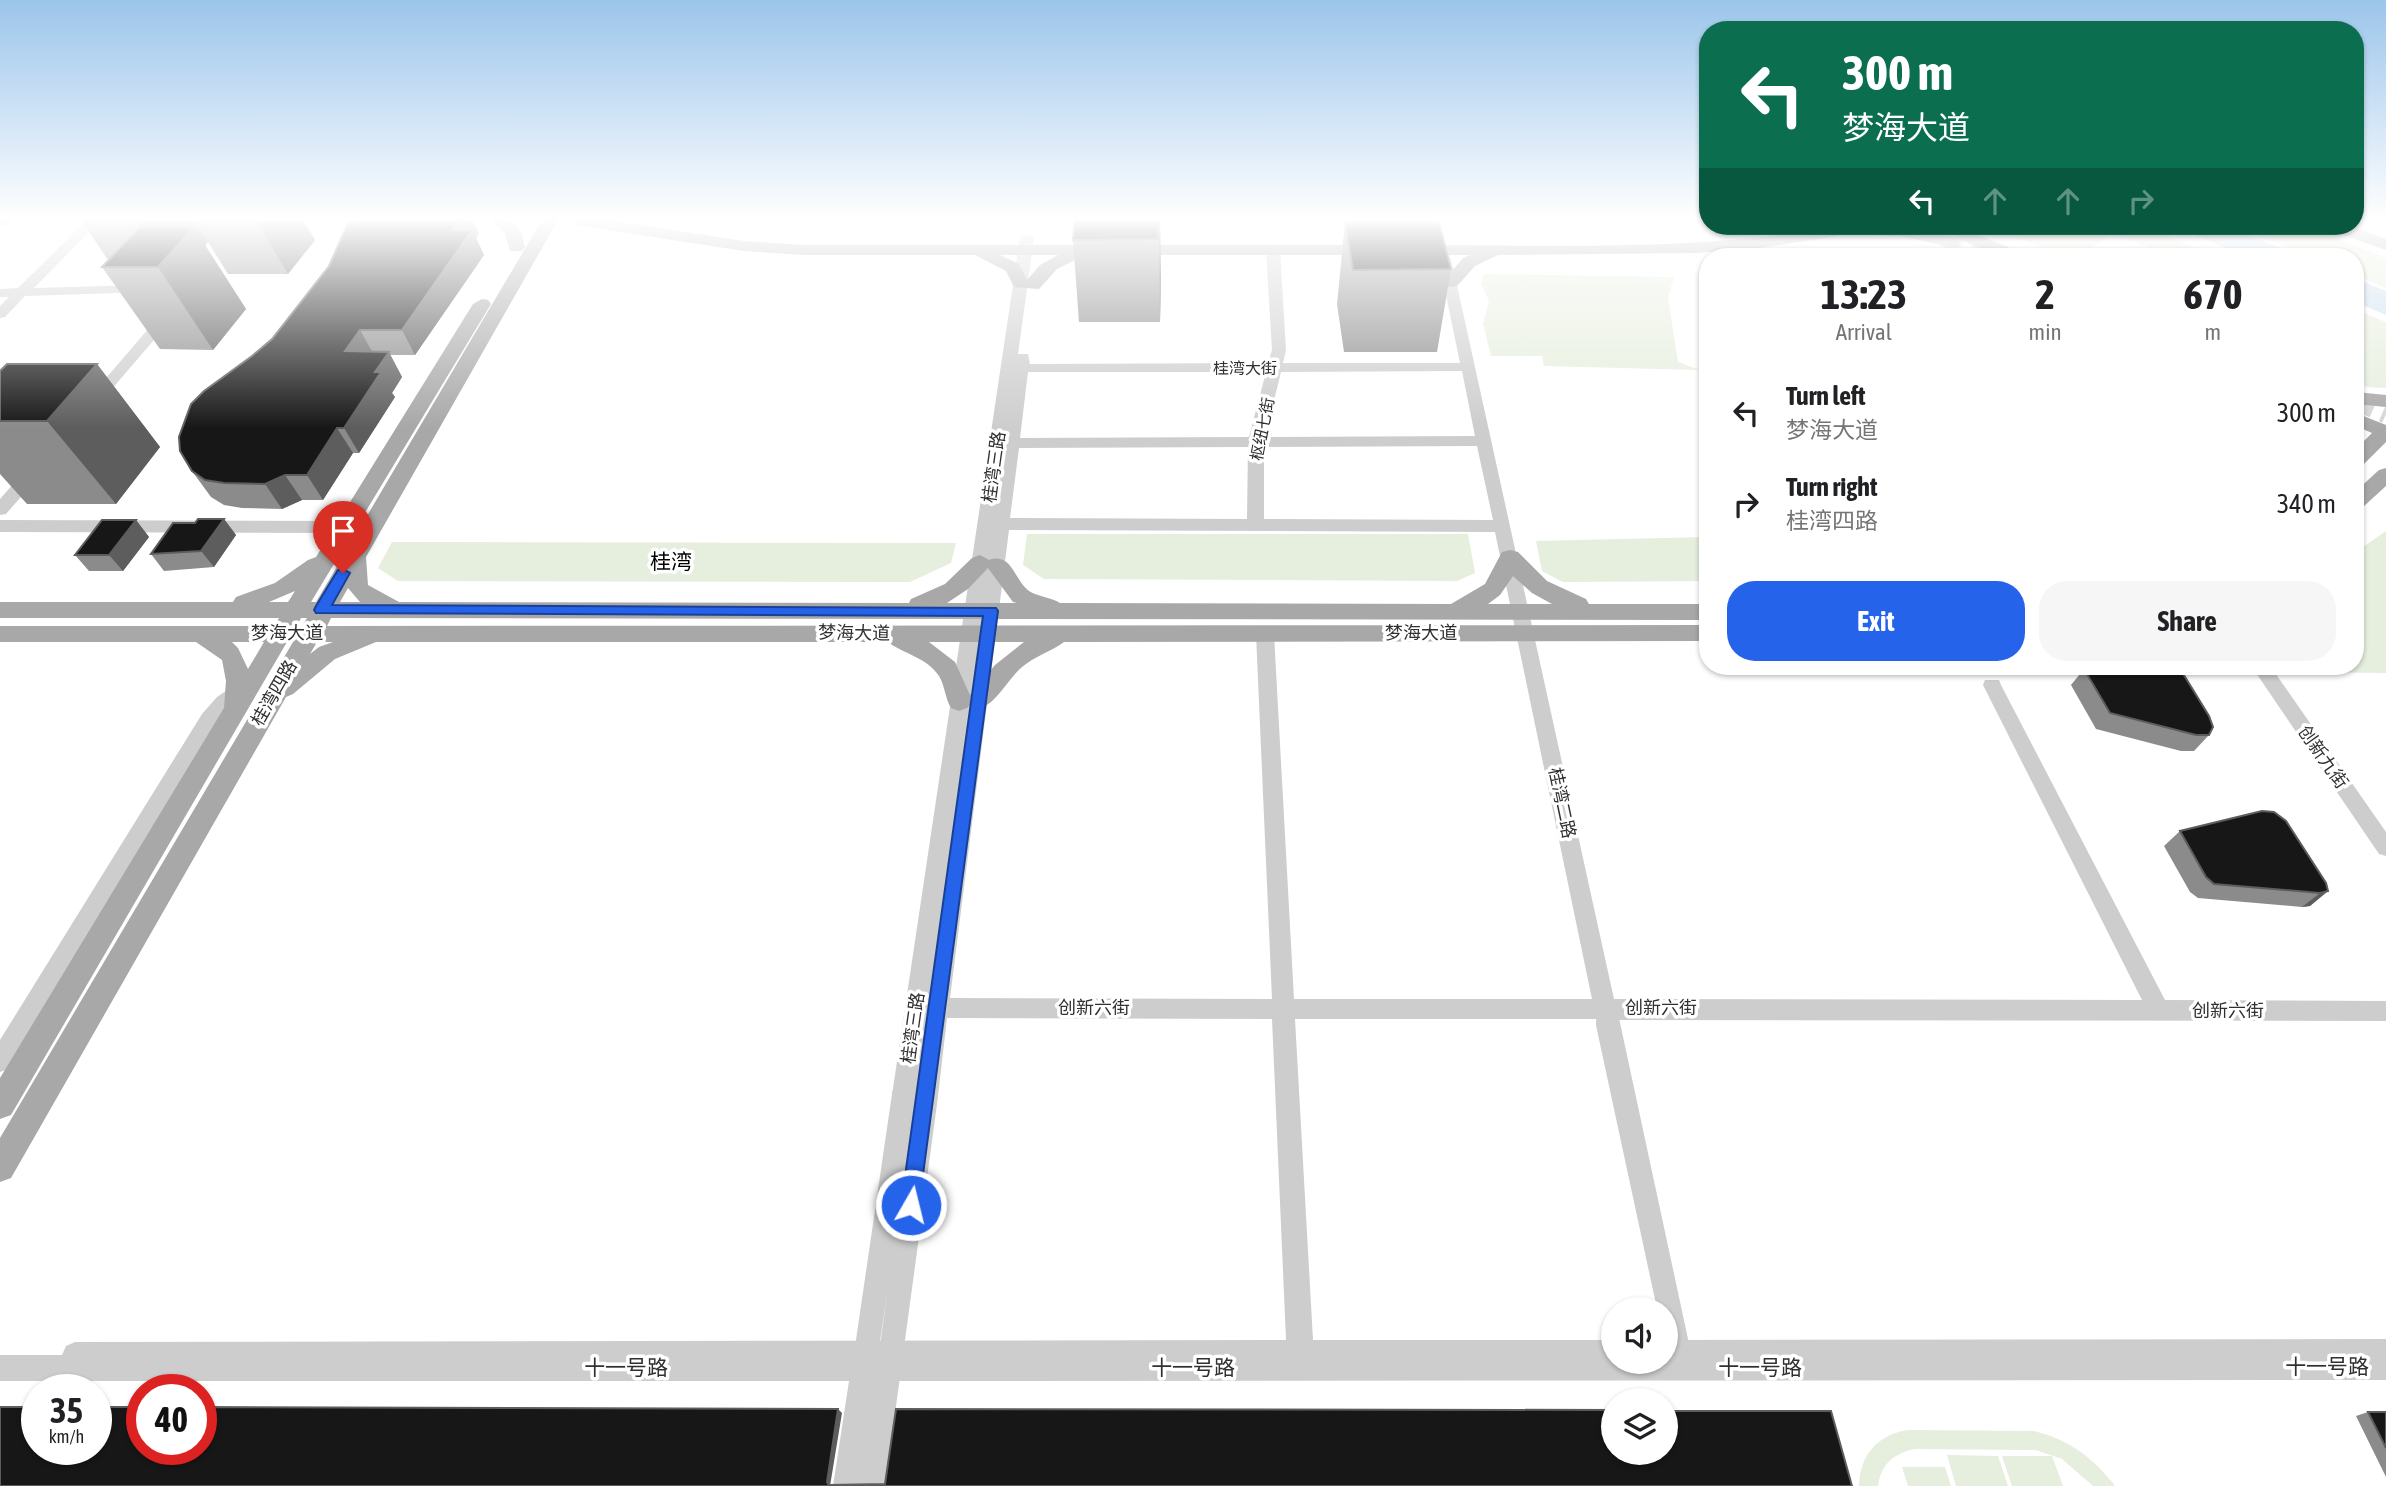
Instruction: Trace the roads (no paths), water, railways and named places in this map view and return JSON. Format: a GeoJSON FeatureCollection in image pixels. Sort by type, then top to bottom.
{"type":"FeatureCollection","features":[{"type":"Feature","properties":{"kind":"main road","name":"桂湾四路"},"geometry":{"type":"LineString","coordinates":[[0,1105],[189,787],[242,692],[498,289]]}},
{"type":"Feature","properties":{"kind":"main road","name":"桂湾四路"},"geometry":{"type":"LineString","coordinates":[[0,1167],[355,553],[502,289]]}},
{"type":"Feature","properties":{"kind":"main road"},"geometry":{"type":"LineString","coordinates":[[2364,399],[2386,401]]}},
{"type":"Feature","properties":{"kind":"main road"},"geometry":{"type":"LineString","coordinates":[[2364,407],[2386,417]]}},
{"type":"Feature","properties":{"kind":"main road"},"geometry":{"type":"LineString","coordinates":[[2364,422],[2386,432],[2364,453]]}},
{"type":"Feature","properties":{"kind":"main road"},"geometry":{"type":"LineString","coordinates":[[2364,495],[2386,475]]}},
{"type":"Feature","properties":{"kind":"main road"},"geometry":{"type":"LineString","coordinates":[[211,610],[251,602],[276,593],[298,580],[330,553]]}},
{"type":"Feature","properties":{"kind":"main road"},"geometry":{"type":"LineString","coordinates":[[263,712],[300,673],[327,653],[364,640],[404,621],[359,591],[354,581],[355,553]]}},
{"type":"Feature","properties":{"kind":"main road"},"geometry":{"type":"LineString","coordinates":[[1436,611],[1472,603],[1488,595],[1502,581],[1510,557]]}},
{"type":"Feature","properties":{"kind":"main road"},"geometry":{"type":"LineString","coordinates":[[1510,557],[1528,580],[1545,592],[1578,605],[1613,612]]}},
{"type":"Feature","properties":{"kind":"main road"},"geometry":{"type":"LineString","coordinates":[[989,564],[1021,596],[1075,623],[1018,656],[969,701],[935,655],[882,622],[947,595],[989,564]]}},
{"type":"Feature","properties":{"kind":"main road","name":"梦海大道"},"geometry":{"type":"LineString","coordinates":[[0,610],[321,610],[404,621]]}},
{"type":"Feature","properties":{"kind":"main road","name":"梦海大道"},"geometry":{"type":"LineString","coordinates":[[0,634],[308,633],[404,621],[1075,623],[1436,611],[1525,622],[1699,632]]}},
{"type":"Feature","properties":{"kind":"main road","name":"梦海大道"},"geometry":{"type":"LineString","coordinates":[[1075,623],[1265,634],[1525,622],[1613,612],[1699,612]]}},
{"type":"Feature","properties":{"kind":"main road"},"geometry":{"type":"LineString","coordinates":[[196,633],[217,642],[230,652],[242,692]]}},
{"type":"Feature","properties":{"kind":"street"},"geometry":{"type":"LineString","coordinates":[[0,314],[25,289]]}},
{"type":"Feature","properties":{"kind":"street"},"geometry":{"type":"LineString","coordinates":[[0,293],[142,289]]}},
{"type":"Feature","properties":{"kind":"street","name":"桂湾三路"},"geometry":{"type":"LineString","coordinates":[[847,1486],[870,1413],[877,1368],[1026,289]]}},
{"type":"Feature","properties":{"kind":"street","name":"桂湾三路"},"geometry":{"type":"LineString","coordinates":[[989,564],[1002,524],[1021,368],[1027,289]]}},
{"type":"Feature","properties":{"kind":"street","name":"枢纽七街"},"geometry":{"type":"LineString","coordinates":[[1256,525],[1256,442],[1276,368],[1279,332],[1276,289]]}},
{"type":"Feature","properties":{"kind":"street","name":"桂湾二路"},"geometry":{"type":"LineString","coordinates":[[1453,289],[1525,622],[1661,1297]]}},
{"type":"Feature","properties":{"kind":"street"},"geometry":{"type":"LineString","coordinates":[[88,408],[173,308]]}},
{"type":"Feature","properties":{"kind":"street"},"geometry":{"type":"LineString","coordinates":[[100,368],[124,366]]}},
{"type":"Feature","properties":{"kind":"street","name":"桂湾大街"},"geometry":{"type":"LineString","coordinates":[[1021,368],[1469,367]]}},
{"type":"Feature","properties":{"kind":"street"},"geometry":{"type":"LineString","coordinates":[[1013,443],[1485,441]]}},
{"type":"Feature","properties":{"kind":"street"},"geometry":{"type":"LineString","coordinates":[[0,510],[44,459]]}},
{"type":"Feature","properties":{"kind":"street"},"geometry":{"type":"LineString","coordinates":[[1002,524],[1503,526]]}},
{"type":"Feature","properties":{"kind":"street"},"geometry":{"type":"LineString","coordinates":[[0,526],[346,527]]}},
{"type":"Feature","properties":{"kind":"street"},"geometry":{"type":"LineString","coordinates":[[1265,634],[1300,1353]]}},
{"type":"Feature","properties":{"kind":"street","name":"创新九街"},"geometry":{"type":"LineString","coordinates":[[2267,675],[2386,848]]}},
{"type":"Feature","properties":{"kind":"street"},"geometry":{"type":"LineString","coordinates":[[1992,685],[2158,1010]]}},
{"type":"Feature","properties":{"kind":"street"},"geometry":{"type":"LineString","coordinates":[[0,1061],[209,719],[242,692]]}},
{"type":"Feature","properties":{"kind":"street","name":"桂湾三路"},"geometry":{"type":"LineString","coordinates":[[915,1095],[937,1008],[969,701]]}},
{"type":"Feature","properties":{"kind":"street","name":"创新六街"},"geometry":{"type":"LineString","coordinates":[[937,1008],[1283,1008],[1606,1016],[2158,1010],[2386,1011]]}},
{"type":"Feature","properties":{"kind":"street"},"geometry":{"type":"LineString","coordinates":[[1678,1361],[2386,1352]]}},
{"type":"Feature","properties":{"kind":"street"},"geometry":{"type":"LineString","coordinates":[[0,1355],[1601,1353]]}},
{"type":"Feature","properties":{"kind":"street","name":"十一号路"},"geometry":{"type":"LineString","coordinates":[[1678,1361],[2386,1367]]}},
{"type":"Feature","properties":{"kind":"street","name":"十一号路"},"geometry":{"type":"LineString","coordinates":[[0,1368],[877,1368],[1601,1362]]}},
{"type":"Feature","properties":{"kind":"street","name":"桂湾三路"},"geometry":{"type":"LineString","coordinates":[[870,1413],[873,1486]]}},
{"type":"Feature","properties":{"kind":"water"},"geometry":{"type":"Polygon","coordinates":[[[2364,289],[2386,291],[2386,315],[2364,305],[2364,289]]]}},
{"type":"Feature","properties":{"kind":"tunnel"},"geometry":{"type":"LineString","coordinates":[[2364,404],[2386,414]]}},
{"type":"Feature","properties":{"kind":"district","name":"桂湾"},"geometry":{"type":"Point","coordinates":[671,562]}}]}
